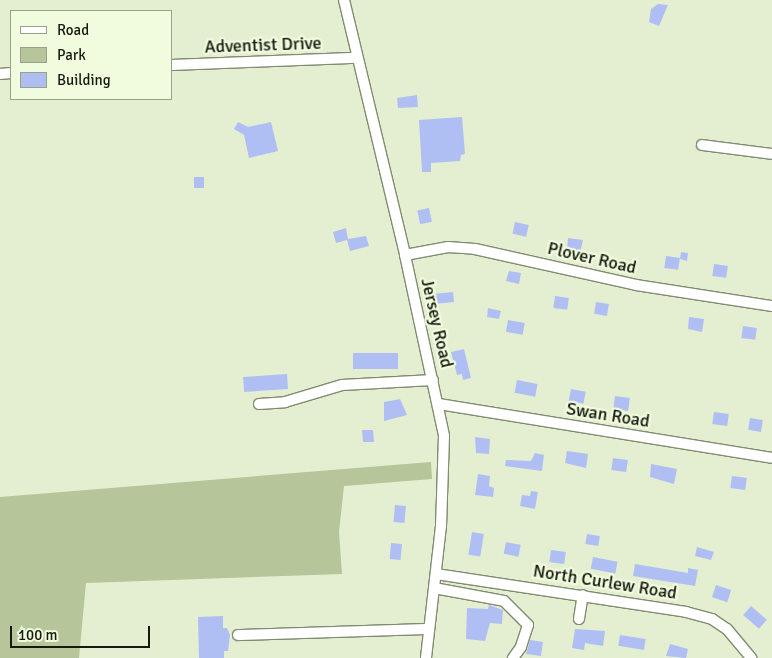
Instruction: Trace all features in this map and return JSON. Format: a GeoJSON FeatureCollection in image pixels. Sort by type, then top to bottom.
{"type":"FeatureCollection","features":[{"type":"Feature","properties":{"kind":"street","name":"Jersey Road"},"geometry":{"type":"LineString","coordinates":[[344,0],[439,404],[445,463],[436,574],[426,658]]}},
{"type":"Feature","properties":{"kind":"street","name":"Adventist Drive"},"geometry":{"type":"LineString","coordinates":[[172,66],[357,58]]}},
{"type":"Feature","properties":{"kind":"street"},"geometry":{"type":"LineString","coordinates":[[702,145],[772,154]]}},
{"type":"Feature","properties":{"kind":"street","name":"Plover Road"},"geometry":{"type":"LineString","coordinates":[[405,255],[448,247],[475,249],[636,285],[772,306]]}},
{"type":"Feature","properties":{"kind":"street"},"geometry":{"type":"LineString","coordinates":[[259,404],[285,402],[342,385],[433,380]]}},
{"type":"Feature","properties":{"kind":"street","name":"Swan Road"},"geometry":{"type":"LineString","coordinates":[[439,404],[772,458]]}},
{"type":"Feature","properties":{"kind":"street","name":"North Curlew Road"},"geometry":{"type":"LineString","coordinates":[[436,574],[680,610],[712,620],[736,637],[751,658]]}},
{"type":"Feature","properties":{"kind":"street"},"geometry":{"type":"LineString","coordinates":[[434,588],[504,601],[528,625],[521,647],[512,658]]}},
{"type":"Feature","properties":{"kind":"street"},"geometry":{"type":"LineString","coordinates":[[580,619],[583,595]]}},
{"type":"Feature","properties":{"kind":"street"},"geometry":{"type":"LineString","coordinates":[[238,636],[429,629]]}},
{"type":"Feature","properties":{"kind":"green space"},"geometry":{"type":"Polygon","coordinates":[[[431,462],[432,479],[344,486],[339,532],[342,574],[86,583],[79,658],[0,658],[0,497],[431,462]]]}},
{"type":"Feature","properties":{"kind":"building"},"geometry":{"type":"Polygon","coordinates":[[[658,4],[668,5],[659,26],[649,22],[651,9],[658,4]]]}},
{"type":"Feature","properties":{"kind":"building"},"geometry":{"type":"Polygon","coordinates":[[[417,95],[418,107],[398,108],[397,98],[417,95]]]}},
{"type":"Feature","properties":{"kind":"building"},"geometry":{"type":"Polygon","coordinates":[[[462,117],[465,154],[461,155],[460,161],[431,163],[431,172],[422,172],[419,120],[462,117]]]}},
{"type":"Feature","properties":{"kind":"building"},"geometry":{"type":"Polygon","coordinates":[[[238,122],[248,127],[271,122],[278,151],[249,158],[244,135],[234,129],[238,122]]]}},
{"type":"Feature","properties":{"kind":"building"},"geometry":{"type":"Polygon","coordinates":[[[194,177],[204,177],[204,188],[194,188],[194,177]]]}},
{"type":"Feature","properties":{"kind":"building"},"geometry":{"type":"Polygon","coordinates":[[[429,208],[432,222],[420,224],[417,210],[429,208]]]}},
{"type":"Feature","properties":{"kind":"building"},"geometry":{"type":"Polygon","coordinates":[[[515,222],[529,225],[526,237],[513,234],[515,222]]]}},
{"type":"Feature","properties":{"kind":"building"},"geometry":{"type":"Polygon","coordinates":[[[346,228],[348,239],[366,236],[369,246],[350,251],[347,240],[336,243],[333,232],[346,228]]]}},
{"type":"Feature","properties":{"kind":"building"},"geometry":{"type":"Polygon","coordinates":[[[568,238],[583,240],[580,253],[567,250],[568,238]]]}},
{"type":"Feature","properties":{"kind":"building"},"geometry":{"type":"Polygon","coordinates":[[[681,252],[688,253],[687,261],[680,259],[681,252]]]}},
{"type":"Feature","properties":{"kind":"building"},"geometry":{"type":"Polygon","coordinates":[[[666,256],[680,258],[678,270],[664,268],[666,256]]]}},
{"type":"Feature","properties":{"kind":"building"},"geometry":{"type":"Polygon","coordinates":[[[714,264],[728,266],[726,278],[712,276],[714,264]]]}},
{"type":"Feature","properties":{"kind":"building"},"geometry":{"type":"Polygon","coordinates":[[[509,271],[521,273],[519,284],[506,281],[509,271]]]}},
{"type":"Feature","properties":{"kind":"building"},"geometry":{"type":"Polygon","coordinates":[[[453,292],[454,302],[434,304],[433,294],[453,292]]]}},
{"type":"Feature","properties":{"kind":"building"},"geometry":{"type":"Polygon","coordinates":[[[555,296],[569,298],[567,310],[553,308],[555,296]]]}},
{"type":"Feature","properties":{"kind":"building"},"geometry":{"type":"Polygon","coordinates":[[[596,302],[609,304],[607,316],[594,314],[596,302]]]}},
{"type":"Feature","properties":{"kind":"building"},"geometry":{"type":"Polygon","coordinates":[[[488,308],[501,311],[499,319],[487,317],[488,308]]]}},
{"type":"Feature","properties":{"kind":"building"},"geometry":{"type":"Polygon","coordinates":[[[689,317],[704,319],[702,332],[688,329],[689,317]]]}},
{"type":"Feature","properties":{"kind":"building"},"geometry":{"type":"Polygon","coordinates":[[[508,320],[525,323],[523,335],[506,332],[508,320]]]}},
{"type":"Feature","properties":{"kind":"building"},"geometry":{"type":"Polygon","coordinates":[[[743,326],[757,328],[755,340],[741,338],[743,326]]]}},
{"type":"Feature","properties":{"kind":"building"},"geometry":{"type":"Polygon","coordinates":[[[464,349],[471,378],[463,380],[462,374],[457,375],[451,352],[464,349]]]}},
{"type":"Feature","properties":{"kind":"building"},"geometry":{"type":"Polygon","coordinates":[[[353,353],[398,353],[398,369],[353,369],[353,353]]]}},
{"type":"Feature","properties":{"kind":"building"},"geometry":{"type":"Polygon","coordinates":[[[287,374],[288,389],[244,392],[243,377],[287,374]]]}},
{"type":"Feature","properties":{"kind":"building"},"geometry":{"type":"Polygon","coordinates":[[[517,380],[538,384],[535,397],[515,393],[517,380]]]}},
{"type":"Feature","properties":{"kind":"building"},"geometry":{"type":"Polygon","coordinates":[[[571,389],[586,392],[583,404],[569,401],[571,389]]]}},
{"type":"Feature","properties":{"kind":"building"},"geometry":{"type":"Polygon","coordinates":[[[615,396],[630,398],[628,411],[613,409],[615,396]]]}},
{"type":"Feature","properties":{"kind":"building"},"geometry":{"type":"Polygon","coordinates":[[[400,399],[407,415],[384,421],[384,402],[400,399]]]}},
{"type":"Feature","properties":{"kind":"building"},"geometry":{"type":"Polygon","coordinates":[[[714,412],[729,414],[727,426],[712,424],[714,412]]]}},
{"type":"Feature","properties":{"kind":"building"},"geometry":{"type":"Polygon","coordinates":[[[750,418],[763,420],[761,432],[748,430],[750,418]]]}},
{"type":"Feature","properties":{"kind":"building"},"geometry":{"type":"Polygon","coordinates":[[[362,430],[373,430],[374,442],[363,442],[362,430]]]}},
{"type":"Feature","properties":{"kind":"building"},"geometry":{"type":"Polygon","coordinates":[[[475,437],[490,439],[489,454],[476,453],[475,437]]]}},
{"type":"Feature","properties":{"kind":"building"},"geometry":{"type":"Polygon","coordinates":[[[567,451],[588,454],[586,468],[565,463],[567,451]]]}},
{"type":"Feature","properties":{"kind":"building"},"geometry":{"type":"Polygon","coordinates":[[[535,453],[544,455],[542,471],[505,466],[506,460],[531,461],[535,453]]]}},
{"type":"Feature","properties":{"kind":"building"},"geometry":{"type":"Polygon","coordinates":[[[613,458],[628,460],[626,472],[611,470],[613,458]]]}},
{"type":"Feature","properties":{"kind":"building"},"geometry":{"type":"Polygon","coordinates":[[[651,464],[677,469],[674,484],[650,477],[651,464]]]}},
{"type":"Feature","properties":{"kind":"building"},"geometry":{"type":"Polygon","coordinates":[[[478,474],[490,476],[489,486],[494,488],[493,497],[475,495],[478,474]]]}},
{"type":"Feature","properties":{"kind":"building"},"geometry":{"type":"Polygon","coordinates":[[[732,476],[747,478],[745,490],[730,488],[732,476]]]}},
{"type":"Feature","properties":{"kind":"building"},"geometry":{"type":"Polygon","coordinates":[[[531,491],[538,492],[535,509],[520,506],[522,495],[530,496],[531,491]]]}},
{"type":"Feature","properties":{"kind":"building"},"geometry":{"type":"Polygon","coordinates":[[[395,505],[406,506],[404,523],[394,522],[395,505]]]}},
{"type":"Feature","properties":{"kind":"building"},"geometry":{"type":"Polygon","coordinates":[[[472,532],[484,534],[480,557],[468,555],[472,532]]]}},
{"type":"Feature","properties":{"kind":"building"},"geometry":{"type":"Polygon","coordinates":[[[587,534],[600,536],[598,546],[585,544],[587,534]]]}},
{"type":"Feature","properties":{"kind":"building"},"geometry":{"type":"Polygon","coordinates":[[[506,542],[521,545],[518,557],[504,554],[506,542]]]}},
{"type":"Feature","properties":{"kind":"building"},"geometry":{"type":"Polygon","coordinates":[[[391,543],[402,544],[401,560],[390,559],[391,543]]]}},
{"type":"Feature","properties":{"kind":"building"},"geometry":{"type":"Polygon","coordinates":[[[697,547],[714,552],[711,560],[695,556],[697,547]]]}},
{"type":"Feature","properties":{"kind":"building"},"geometry":{"type":"Polygon","coordinates":[[[551,550],[566,552],[564,564],[549,562],[551,550]]]}},
{"type":"Feature","properties":{"kind":"building"},"geometry":{"type":"Polygon","coordinates":[[[593,557],[618,562],[615,574],[591,569],[593,557]]]}},
{"type":"Feature","properties":{"kind":"building"},"geometry":{"type":"Polygon","coordinates":[[[635,564],[688,573],[688,568],[698,570],[695,586],[633,576],[635,564]]]}},
{"type":"Feature","properties":{"kind":"building"},"geometry":{"type":"Polygon","coordinates":[[[716,585],[731,590],[727,602],[712,597],[716,585]]]}},
{"type":"Feature","properties":{"kind":"building"},"geometry":{"type":"Polygon","coordinates":[[[489,605],[503,610],[502,624],[490,623],[485,641],[466,639],[467,608],[488,609],[489,605]]]}},
{"type":"Feature","properties":{"kind":"building"},"geometry":{"type":"Polygon","coordinates":[[[751,606],[767,620],[759,629],[743,615],[751,606]]]}},
{"type":"Feature","properties":{"kind":"building"},"geometry":{"type":"Polygon","coordinates":[[[223,616],[223,628],[227,628],[230,635],[228,651],[224,651],[224,658],[199,658],[198,617],[223,616]]]}},
{"type":"Feature","properties":{"kind":"building"},"geometry":{"type":"Polygon","coordinates":[[[575,629],[605,631],[603,646],[585,643],[584,650],[572,648],[575,629]]]}},
{"type":"Feature","properties":{"kind":"building"},"geometry":{"type":"Polygon","coordinates":[[[620,635],[646,639],[644,650],[618,646],[620,635]]]}},
{"type":"Feature","properties":{"kind":"building"},"geometry":{"type":"Polygon","coordinates":[[[530,640],[543,642],[541,656],[526,654],[530,640]]]}},
{"type":"Feature","properties":{"kind":"building"},"geometry":{"type":"Polygon","coordinates":[[[670,644],[688,649],[686,658],[666,656],[670,644]]]}}]}
